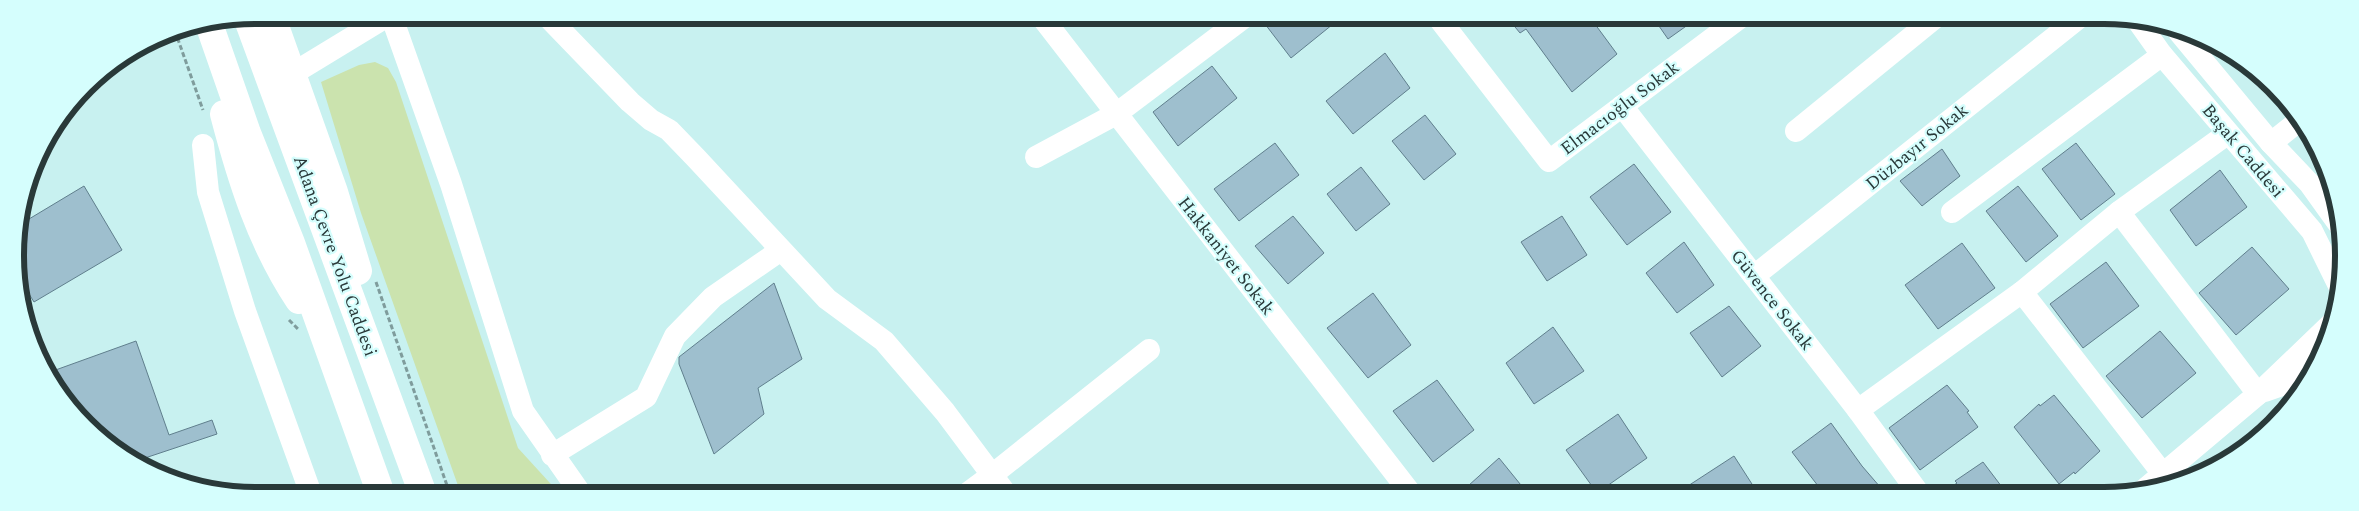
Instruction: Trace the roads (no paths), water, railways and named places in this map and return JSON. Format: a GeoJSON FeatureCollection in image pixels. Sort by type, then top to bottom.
{"type":"FeatureCollection","features":[{"type":"Feature","properties":{"kind":"highway","name":"Adana Çevre Yolu Caddesi"},"geometry":{"type":"LineString","coordinates":[[250,24],[421,487]]}},
{"type":"Feature","properties":{"kind":"highway"},"geometry":{"type":"LineString","coordinates":[[274,24],[334,192],[354,258],[361,284],[358,320]]}},
{"type":"Feature","properties":{"kind":"highway","name":"Adana Çevre Yolu Caddesi"},"geometry":{"type":"LineString","coordinates":[[210,28],[248,134],[291,243],[378,487]]}},
{"type":"Feature","properties":{"kind":"highway"},"geometry":{"type":"LineString","coordinates":[[195,32],[221,104],[240,177],[273,256],[286,279],[322,329]]}},
{"type":"Feature","properties":{"kind":"street"},"geometry":{"type":"LineString","coordinates":[[292,74],[375,24]]}},
{"type":"Feature","properties":{"kind":"street"},"geometry":{"type":"LineString","coordinates":[[393,24],[451,184],[523,411],[576,487]]}},
{"type":"Feature","properties":{"kind":"street"},"geometry":{"type":"LineString","coordinates":[[555,24],[630,102],[651,120],[669,130],[827,299],[884,341],[945,412],[1001,487]]}},
{"type":"Feature","properties":{"kind":"street","name":"Hakkaniyet Sokak"},"geometry":{"type":"LineString","coordinates":[[1047,24],[1406,487]]}},
{"type":"Feature","properties":{"kind":"street"},"geometry":{"type":"LineString","coordinates":[[1036,157],[1116,114],[1235,24]]}},
{"type":"Feature","properties":{"kind":"street","name":"Elmacıoğlu Sokak"},"geometry":{"type":"LineString","coordinates":[[1443,24],[1548,161],[1732,24]]}},
{"type":"Feature","properties":{"kind":"street"},"geometry":{"type":"LineString","coordinates":[[1796,132],[1927,24]]}},
{"type":"Feature","properties":{"kind":"street","name":"Düzbayır Sokak"},"geometry":{"type":"LineString","coordinates":[[1754,276],[2071,24]]}},
{"type":"Feature","properties":{"kind":"street","name":"Başak Caddesi"},"geometry":{"type":"LineString","coordinates":[[2142,27],[2162,55],[2227,134],[2312,231],[2334,276]]}},
{"type":"Feature","properties":{"kind":"street","name":"Başak Caddesi"},"geometry":{"type":"LineString","coordinates":[[2184,38],[2272,143],[2310,184],[2332,214]]}},
{"type":"Feature","properties":{"kind":"street"},"geometry":{"type":"LineString","coordinates":[[1952,212],[2162,55]]}},
{"type":"Feature","properties":{"kind":"street","name":"Güvence Sokak"},"geometry":{"type":"LineString","coordinates":[[1622,106],[1858,410],[1914,487]]}},
{"type":"Feature","properties":{"kind":"street"},"geometry":{"type":"LineString","coordinates":[[2272,143],[2294,125]]}},
{"type":"Feature","properties":{"kind":"street"},"geometry":{"type":"LineString","coordinates":[[1858,410],[2022,292],[2120,212],[2227,134]]}},
{"type":"Feature","properties":{"kind":"street"},"geometry":{"type":"LineString","coordinates":[[203,145],[211,202],[245,311],[308,487]]}},
{"type":"Feature","properties":{"kind":"street"},"geometry":{"type":"LineString","coordinates":[[2310,184],[2324,186]]}},
{"type":"Feature","properties":{"kind":"street"},"geometry":{"type":"LineString","coordinates":[[2120,212],[2258,394]]}},
{"type":"Feature","properties":{"kind":"street"},"geometry":{"type":"LineString","coordinates":[[552,455],[646,397],[675,336],[713,297],[781,250]]}},
{"type":"Feature","properties":{"kind":"street"},"geometry":{"type":"LineString","coordinates":[[2022,292],[2163,474]]}},
{"type":"Feature","properties":{"kind":"street"},"geometry":{"type":"LineString","coordinates":[[2154,482],[2258,394],[2322,333]]}},
{"type":"Feature","properties":{"kind":"street"},"geometry":{"type":"LineString","coordinates":[[975,487],[1149,350]]}},
{"type":"Feature","properties":{"kind":"street"},"geometry":{"type":"LineString","coordinates":[[2258,394],[2299,379]]}}]}
